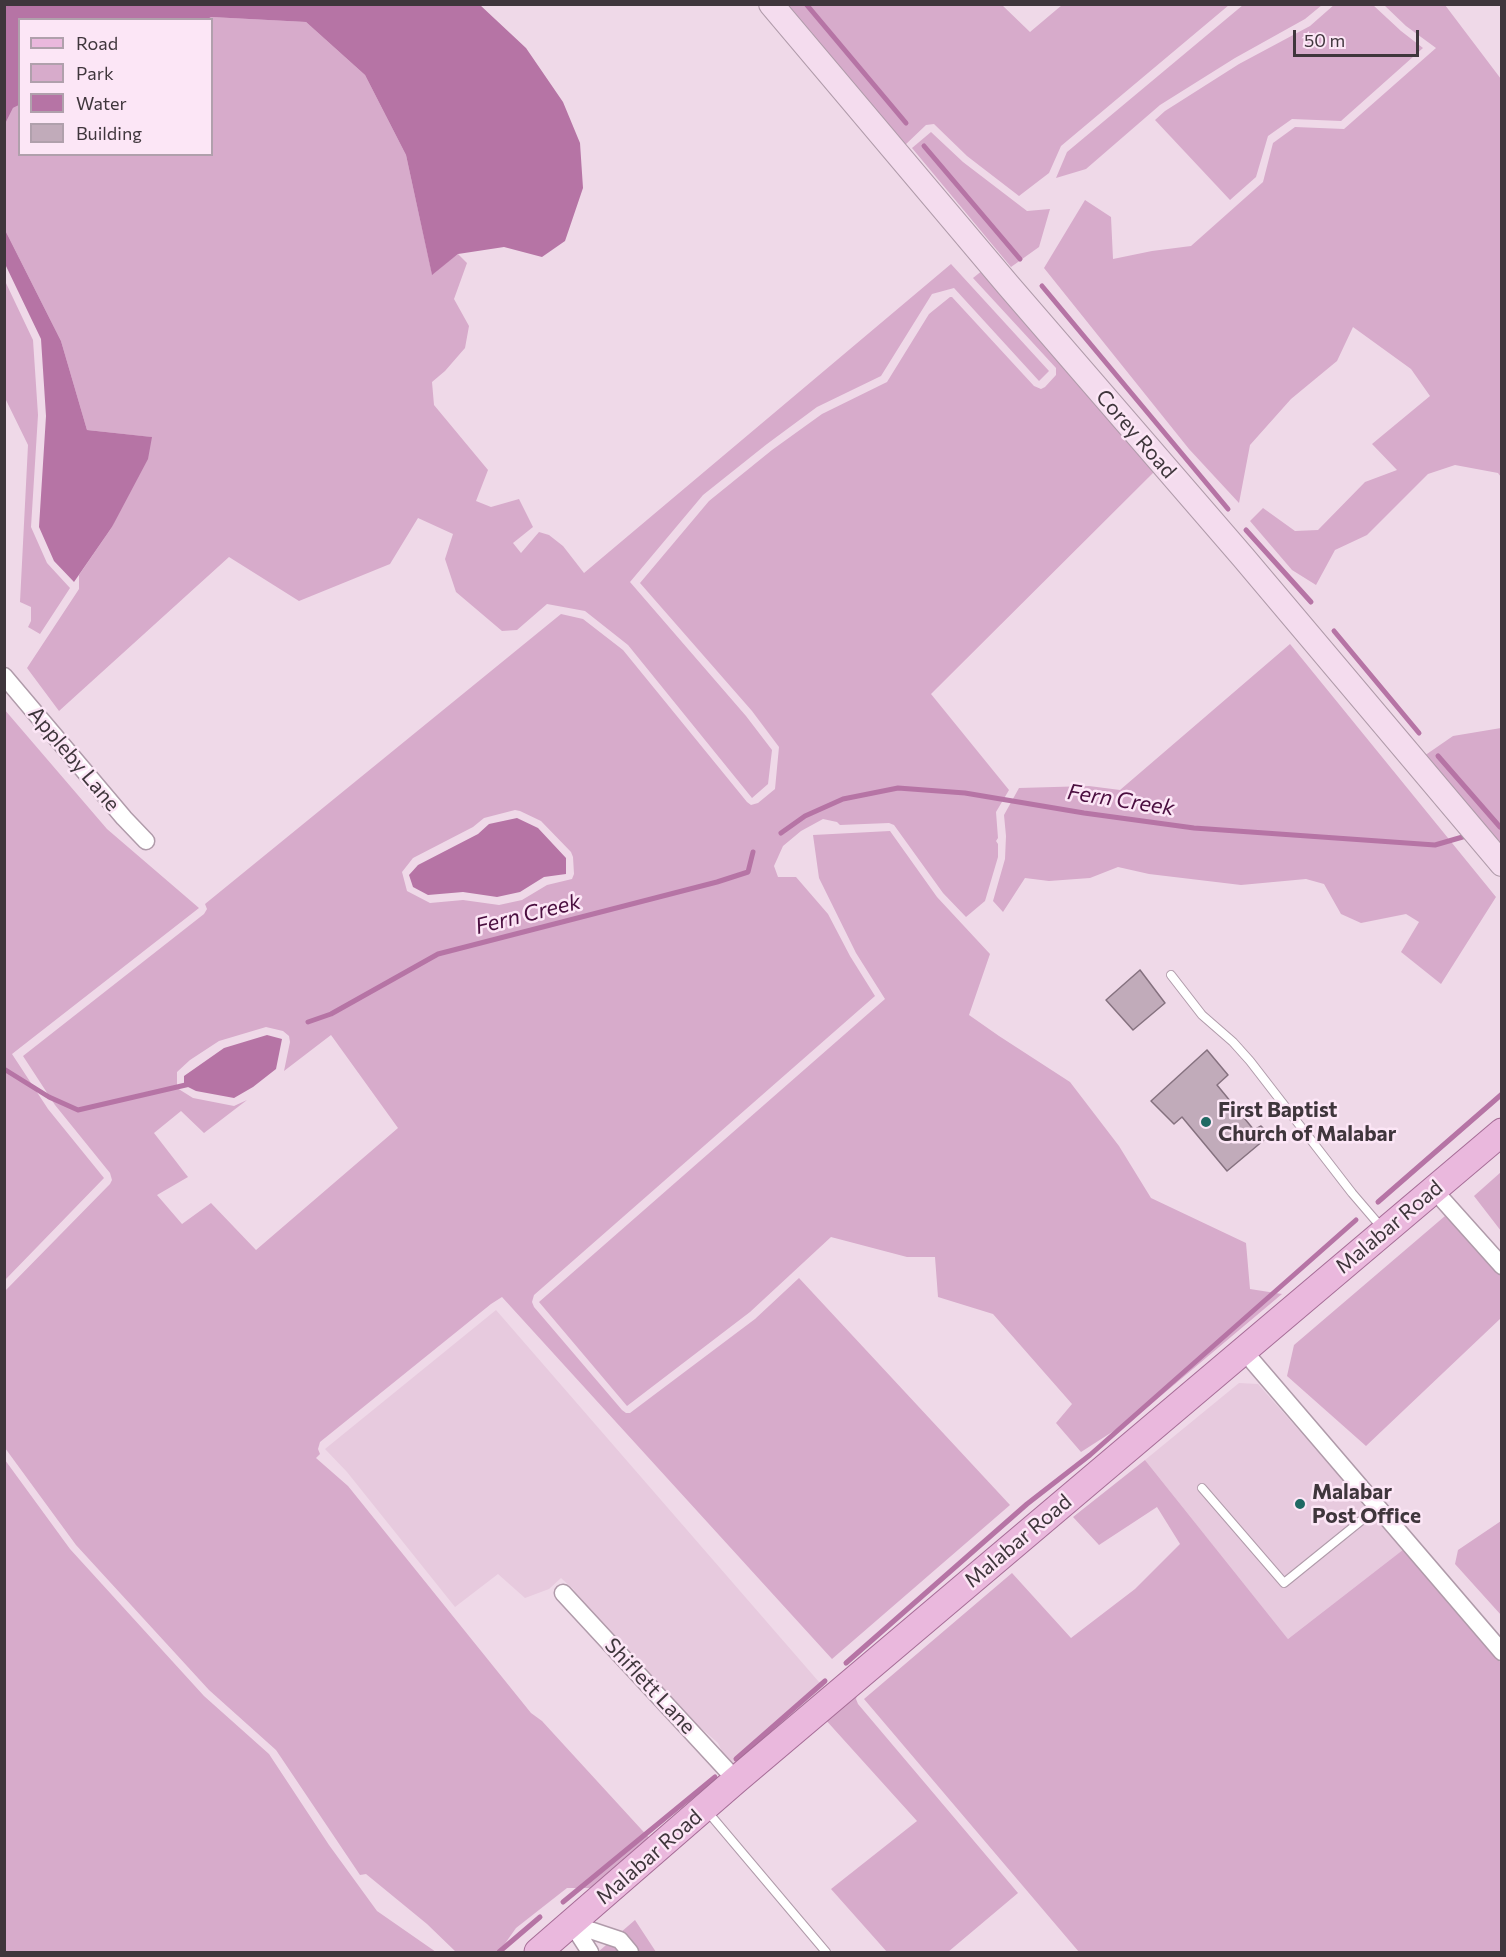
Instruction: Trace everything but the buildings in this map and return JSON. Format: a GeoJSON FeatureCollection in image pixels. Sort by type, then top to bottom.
{"type":"FeatureCollection","features":[{"type":"Feature","properties":{"kind":"main road","name":"Malabar Road"},"geometry":{"type":"LineString","coordinates":[[538,1953],[736,1780],[1502,1132]]}},
{"type":"Feature","properties":{"kind":"street","name":"Corey Road"},"geometry":{"type":"LineString","coordinates":[[771,4],[1502,864]]}},
{"type":"Feature","properties":{"kind":"street","name":"Appleby Lane"},"geometry":{"type":"LineString","coordinates":[[4,676],[146,841]]}},
{"type":"Feature","properties":{"kind":"street"},"geometry":{"type":"LineString","coordinates":[[1434,1190],[1502,1266]]}},
{"type":"Feature","properties":{"kind":"street"},"geometry":{"type":"LineString","coordinates":[[1243,1350],[1502,1653]]}},
{"type":"Feature","properties":{"kind":"street","name":"Shiflett Lane"},"geometry":{"type":"LineString","coordinates":[[563,1593],[736,1780]]}},
{"type":"Feature","properties":{"kind":"street"},"geometry":{"type":"LineString","coordinates":[[572,1924],[590,1953]]}},
{"type":"Feature","properties":{"kind":"street"},"geometry":{"type":"LineString","coordinates":[[572,1924],[620,1940],[630,1953]]}},
{"type":"Feature","properties":{"kind":"lane"},"geometry":{"type":"LineString","coordinates":[[1171,975],[1202,1015],[1250,1060],[1384,1231]]}},
{"type":"Feature","properties":{"kind":"lane"},"geometry":{"type":"LineString","coordinates":[[1202,1488],[1284,1583],[1378,1507]]}},
{"type":"Feature","properties":{"kind":"lane"},"geometry":{"type":"LineString","coordinates":[[704,1809],[826,1953]]}},
{"type":"Feature","properties":{"kind":"shaded area"},"geometry":{"type":"Polygon","coordinates":[[[496,1310],[819,1682],[832,1691],[736,1767],[724,1756],[718,1743],[677,1707],[580,1603],[574,1590],[561,1578],[549,1589],[525,1598],[498,1574],[455,1607],[347,1472],[325,1449],[496,1310]]]}},
{"type":"Feature","properties":{"kind":"shaded area"},"geometry":{"type":"Polygon","coordinates":[[[1239,1383],[1258,1384],[1404,1549],[1288,1639],[1145,1460],[1239,1383]]]}},
{"type":"Feature","properties":{"kind":"green space"},"geometry":{"type":"Polygon","coordinates":[[[1335,4],[1373,5],[1423,48],[1341,121],[1292,119],[1268,136],[1256,177],[1230,200],[1155,120],[1165,111],[1239,64],[1310,26],[1335,4]]]}},
{"type":"Feature","properties":{"kind":"green space"},"geometry":{"type":"Polygon","coordinates":[[[782,5],[1002,5],[1030,32],[1062,5],[1229,5],[1061,146],[1049,173],[1019,196],[967,156],[934,124],[926,125],[904,146],[782,5]]]}},
{"type":"Feature","properties":{"kind":"green space"},"geometry":{"type":"Polygon","coordinates":[[[1243,5],[1322,5],[1305,19],[1235,58],[1160,105],[1086,169],[1056,178],[1067,152],[1243,5]]]}},
{"type":"Feature","properties":{"kind":"green space"},"geometry":{"type":"Polygon","coordinates":[[[1384,5],[1445,5],[1501,79],[1501,477],[1498,473],[1455,465],[1428,474],[1367,535],[1335,550],[1316,585],[1292,570],[1250,521],[1263,508],[1295,531],[1318,530],[1365,482],[1397,470],[1372,444],[1430,396],[1411,369],[1353,327],[1337,361],[1291,399],[1250,445],[1239,503],[1189,449],[1044,268],[1085,200],[1111,217],[1113,259],[1191,246],[1263,182],[1273,143],[1295,127],[1344,129],[1436,48],[1406,26],[1384,5]]]}},
{"type":"Feature","properties":{"kind":"green space"},"geometry":{"type":"Polygon","coordinates":[[[211,17],[306,22],[365,75],[406,155],[432,274],[458,254],[467,263],[454,299],[469,326],[465,348],[432,382],[434,405],[488,470],[476,501],[491,507],[519,499],[533,527],[513,543],[521,553],[539,532],[549,535],[563,546],[584,573],[951,264],[1049,371],[1039,381],[954,288],[932,294],[881,376],[817,407],[703,495],[630,582],[746,716],[772,750],[768,784],[752,798],[628,645],[585,611],[547,604],[517,630],[502,631],[456,592],[445,559],[453,534],[418,518],[390,564],[299,601],[229,557],[59,711],[27,668],[79,589],[79,575],[112,527],[151,437],[87,430],[61,341],[5,230],[5,124],[13,108],[18,106],[18,156],[213,156],[213,18],[208,18],[211,17]]]}},
{"type":"Feature","properties":{"kind":"green space"},"geometry":{"type":"Polygon","coordinates":[[[931,132],[963,162],[1027,211],[1050,209],[1039,247],[1011,267],[912,148],[931,132]]]}},
{"type":"Feature","properties":{"kind":"green space"},"geometry":{"type":"Polygon","coordinates":[[[983,270],[1156,470],[931,694],[1009,790],[996,812],[998,857],[985,901],[966,917],[943,893],[894,825],[889,823],[840,825],[837,822],[823,819],[801,831],[783,846],[774,866],[778,877],[796,877],[828,914],[875,996],[534,1295],[532,1302],[622,1410],[630,1413],[755,1319],[799,1278],[1010,1505],[832,1659],[502,1297],[491,1304],[320,1442],[318,1449],[320,1454],[316,1458],[348,1486],[531,1713],[542,1721],[652,1841],[598,1888],[567,1888],[516,1928],[499,1952],[456,1952],[427,1924],[366,1874],[360,1875],[276,1750],[209,1690],[76,1545],[5,1448],[4,1292],[112,1180],[110,1173],[55,1105],[23,1056],[204,914],[207,909],[205,904],[561,614],[583,619],[623,650],[747,802],[751,805],[758,803],[775,789],[779,747],[752,711],[640,583],[709,501],[772,450],[822,414],[887,382],[929,314],[950,297],[1034,386],[1041,389],[1045,387],[1056,375],[1056,368],[973,278],[983,270]],[[515,810],[484,818],[473,827],[413,858],[402,872],[407,891],[430,903],[463,900],[499,905],[522,900],[547,885],[572,879],[574,874],[571,852],[541,821],[515,810]],[[266,1027],[219,1041],[190,1060],[177,1072],[177,1088],[193,1098],[234,1106],[247,1100],[204,1133],[181,1111],[154,1133],[188,1177],[157,1195],[182,1224],[211,1203],[256,1250],[398,1128],[331,1035],[284,1071],[290,1042],[289,1036],[283,1031],[266,1027]]]}},
{"type":"Feature","properties":{"kind":"green space"},"geometry":{"type":"Polygon","coordinates":[[[5,281],[33,340],[38,415],[31,527],[47,563],[70,588],[40,634],[28,627],[31,621],[31,607],[20,602],[28,445],[5,398],[5,281]]]}},
{"type":"Feature","properties":{"kind":"green space"},"geometry":{"type":"Polygon","coordinates":[[[1290,644],[1496,897],[1441,984],[1401,952],[1419,922],[1406,914],[1361,923],[1341,914],[1324,884],[1306,879],[1241,885],[1149,874],[1118,867],[1090,878],[1049,881],[1025,878],[1003,912],[993,901],[1005,859],[1004,815],[1019,788],[1089,786],[1120,790],[1290,644]]]}},
{"type":"Feature","properties":{"kind":"green space"},"geometry":{"type":"Polygon","coordinates":[[[4,709],[107,829],[199,908],[12,1054],[48,1109],[104,1178],[5,1280],[4,709]]]}},
{"type":"Feature","properties":{"kind":"green space"},"geometry":{"type":"Polygon","coordinates":[[[1501,728],[1501,846],[1424,756],[1453,736],[1501,728]]]}},
{"type":"Feature","properties":{"kind":"green space"},"geometry":{"type":"Polygon","coordinates":[[[890,831],[937,897],[990,954],[969,1015],[1070,1082],[1119,1146],[1151,1198],[1246,1243],[1250,1289],[1282,1294],[1137,1416],[1081,1452],[1056,1423],[1072,1404],[993,1314],[938,1297],[935,1257],[907,1257],[831,1237],[750,1312],[627,1406],[539,1302],[885,999],[856,953],[819,878],[813,835],[890,831]]]}},
{"type":"Feature","properties":{"kind":"green space"},"geometry":{"type":"Polygon","coordinates":[[[1501,1172],[1501,1231],[1474,1196],[1501,1172]]]}},
{"type":"Feature","properties":{"kind":"green space"},"geometry":{"type":"Polygon","coordinates":[[[1445,1216],[1501,1273],[1501,1318],[1366,1446],[1287,1376],[1294,1345],[1445,1216]]]}},
{"type":"Feature","properties":{"kind":"green space"},"geometry":{"type":"Polygon","coordinates":[[[5,1460],[70,1549],[204,1696],[269,1754],[329,1845],[377,1911],[436,1952],[5,1952],[5,1460]]]}},
{"type":"Feature","properties":{"kind":"green space"},"geometry":{"type":"Polygon","coordinates":[[[1145,1460],[1288,1639],[1404,1549],[1501,1663],[1501,1952],[1079,1952],[864,1699],[1012,1573],[1071,1638],[1135,1589],[1180,1544],[1157,1507],[1099,1545],[1073,1517],[1145,1460]]]}},
{"type":"Feature","properties":{"kind":"green space"},"geometry":{"type":"Polygon","coordinates":[[[1501,1521],[1501,1615],[1455,1564],[1458,1550],[1501,1521]]]}},
{"type":"Feature","properties":{"kind":"green space"},"geometry":{"type":"Polygon","coordinates":[[[857,1695],[858,1704],[1018,1893],[948,1952],[887,1952],[831,1889],[917,1821],[824,1718],[857,1695]]]}},
{"type":"Feature","properties":{"kind":"green space"},"geometry":{"type":"Polygon","coordinates":[[[635,1920],[656,1952],[598,1952],[635,1920]]]}},
{"type":"Feature","properties":{"kind":"water"},"geometry":{"type":"Polygon","coordinates":[[[5,4],[480,5],[526,48],[563,102],[580,143],[583,188],[565,241],[542,257],[504,247],[458,254],[432,275],[406,155],[365,75],[306,22],[211,17],[18,18],[18,106],[13,108],[5,124],[5,4]]]}},
{"type":"Feature","properties":{"kind":"water"},"geometry":{"type":"Polygon","coordinates":[[[5,230],[61,341],[87,430],[152,437],[148,459],[112,527],[74,582],[54,561],[39,527],[46,416],[41,339],[5,264],[5,230]]]}},
{"type":"Feature","properties":{"kind":"water"},"geometry":{"type":"Polygon","coordinates":[[[517,818],[538,828],[566,858],[566,874],[544,877],[520,892],[497,897],[463,892],[428,895],[413,887],[409,875],[418,865],[478,834],[489,824],[517,818]]]}},
{"type":"Feature","properties":{"kind":"water"},"geometry":{"type":"Polygon","coordinates":[[[267,1035],[282,1039],[276,1069],[253,1087],[234,1098],[196,1091],[184,1085],[184,1076],[224,1048],[267,1035]]]}},
{"type":"Feature","properties":{"kind":"waterway"},"geometry":{"type":"LineString","coordinates":[[806,4],[906,123]]}},
{"type":"Feature","properties":{"kind":"waterway"},"geometry":{"type":"LineString","coordinates":[[924,146],[1020,259]]}},
{"type":"Feature","properties":{"kind":"waterway"},"geometry":{"type":"LineString","coordinates":[[1042,286],[1228,509]]}},
{"type":"Feature","properties":{"kind":"waterway"},"geometry":{"type":"LineString","coordinates":[[1246,530],[1311,602]]}},
{"type":"Feature","properties":{"kind":"waterway"},"geometry":{"type":"LineString","coordinates":[[1334,631],[1419,733]]}},
{"type":"Feature","properties":{"kind":"waterway"},"geometry":{"type":"LineString","coordinates":[[1438,756],[1500,827]]}},
{"type":"Feature","properties":{"kind":"waterway","name":"Fern Creek"},"geometry":{"type":"LineString","coordinates":[[781,833],[805,816],[843,799],[898,788],[965,793],[1194,828],[1435,845],[1466,836]]}},
{"type":"Feature","properties":{"kind":"waterway","name":"Fern Creek"},"geometry":{"type":"LineString","coordinates":[[308,1022],[331,1014],[438,954],[748,872],[753,852]]}},
{"type":"Feature","properties":{"kind":"waterway","name":"Fern Creek"},"geometry":{"type":"LineString","coordinates":[[4,1069],[49,1097],[78,1110],[190,1084]]}},
{"type":"Feature","properties":{"kind":"waterway"},"geometry":{"type":"LineString","coordinates":[[1378,1202],[1502,1094]]}},
{"type":"Feature","properties":{"kind":"waterway"},"geometry":{"type":"LineString","coordinates":[[846,1663],[1027,1504],[1090,1455],[1356,1220]]}},
{"type":"Feature","properties":{"kind":"waterway"},"geometry":{"type":"LineString","coordinates":[[736,1759],[825,1681]]}},
{"type":"Feature","properties":{"kind":"waterway"},"geometry":{"type":"LineString","coordinates":[[563,1902],[715,1777]]}},
{"type":"Feature","properties":{"kind":"waterway"},"geometry":{"type":"LineString","coordinates":[[499,1952],[540,1917]]}},
{"type":"Feature","properties":{"kind":"place","name":"First Baptist Church of Malabar"},"geometry":{"type":"Point","coordinates":[1206,1122]}},
{"type":"Feature","properties":{"kind":"place","name":"Malabar Post Office"},"geometry":{"type":"Point","coordinates":[1300,1504]}}]}
